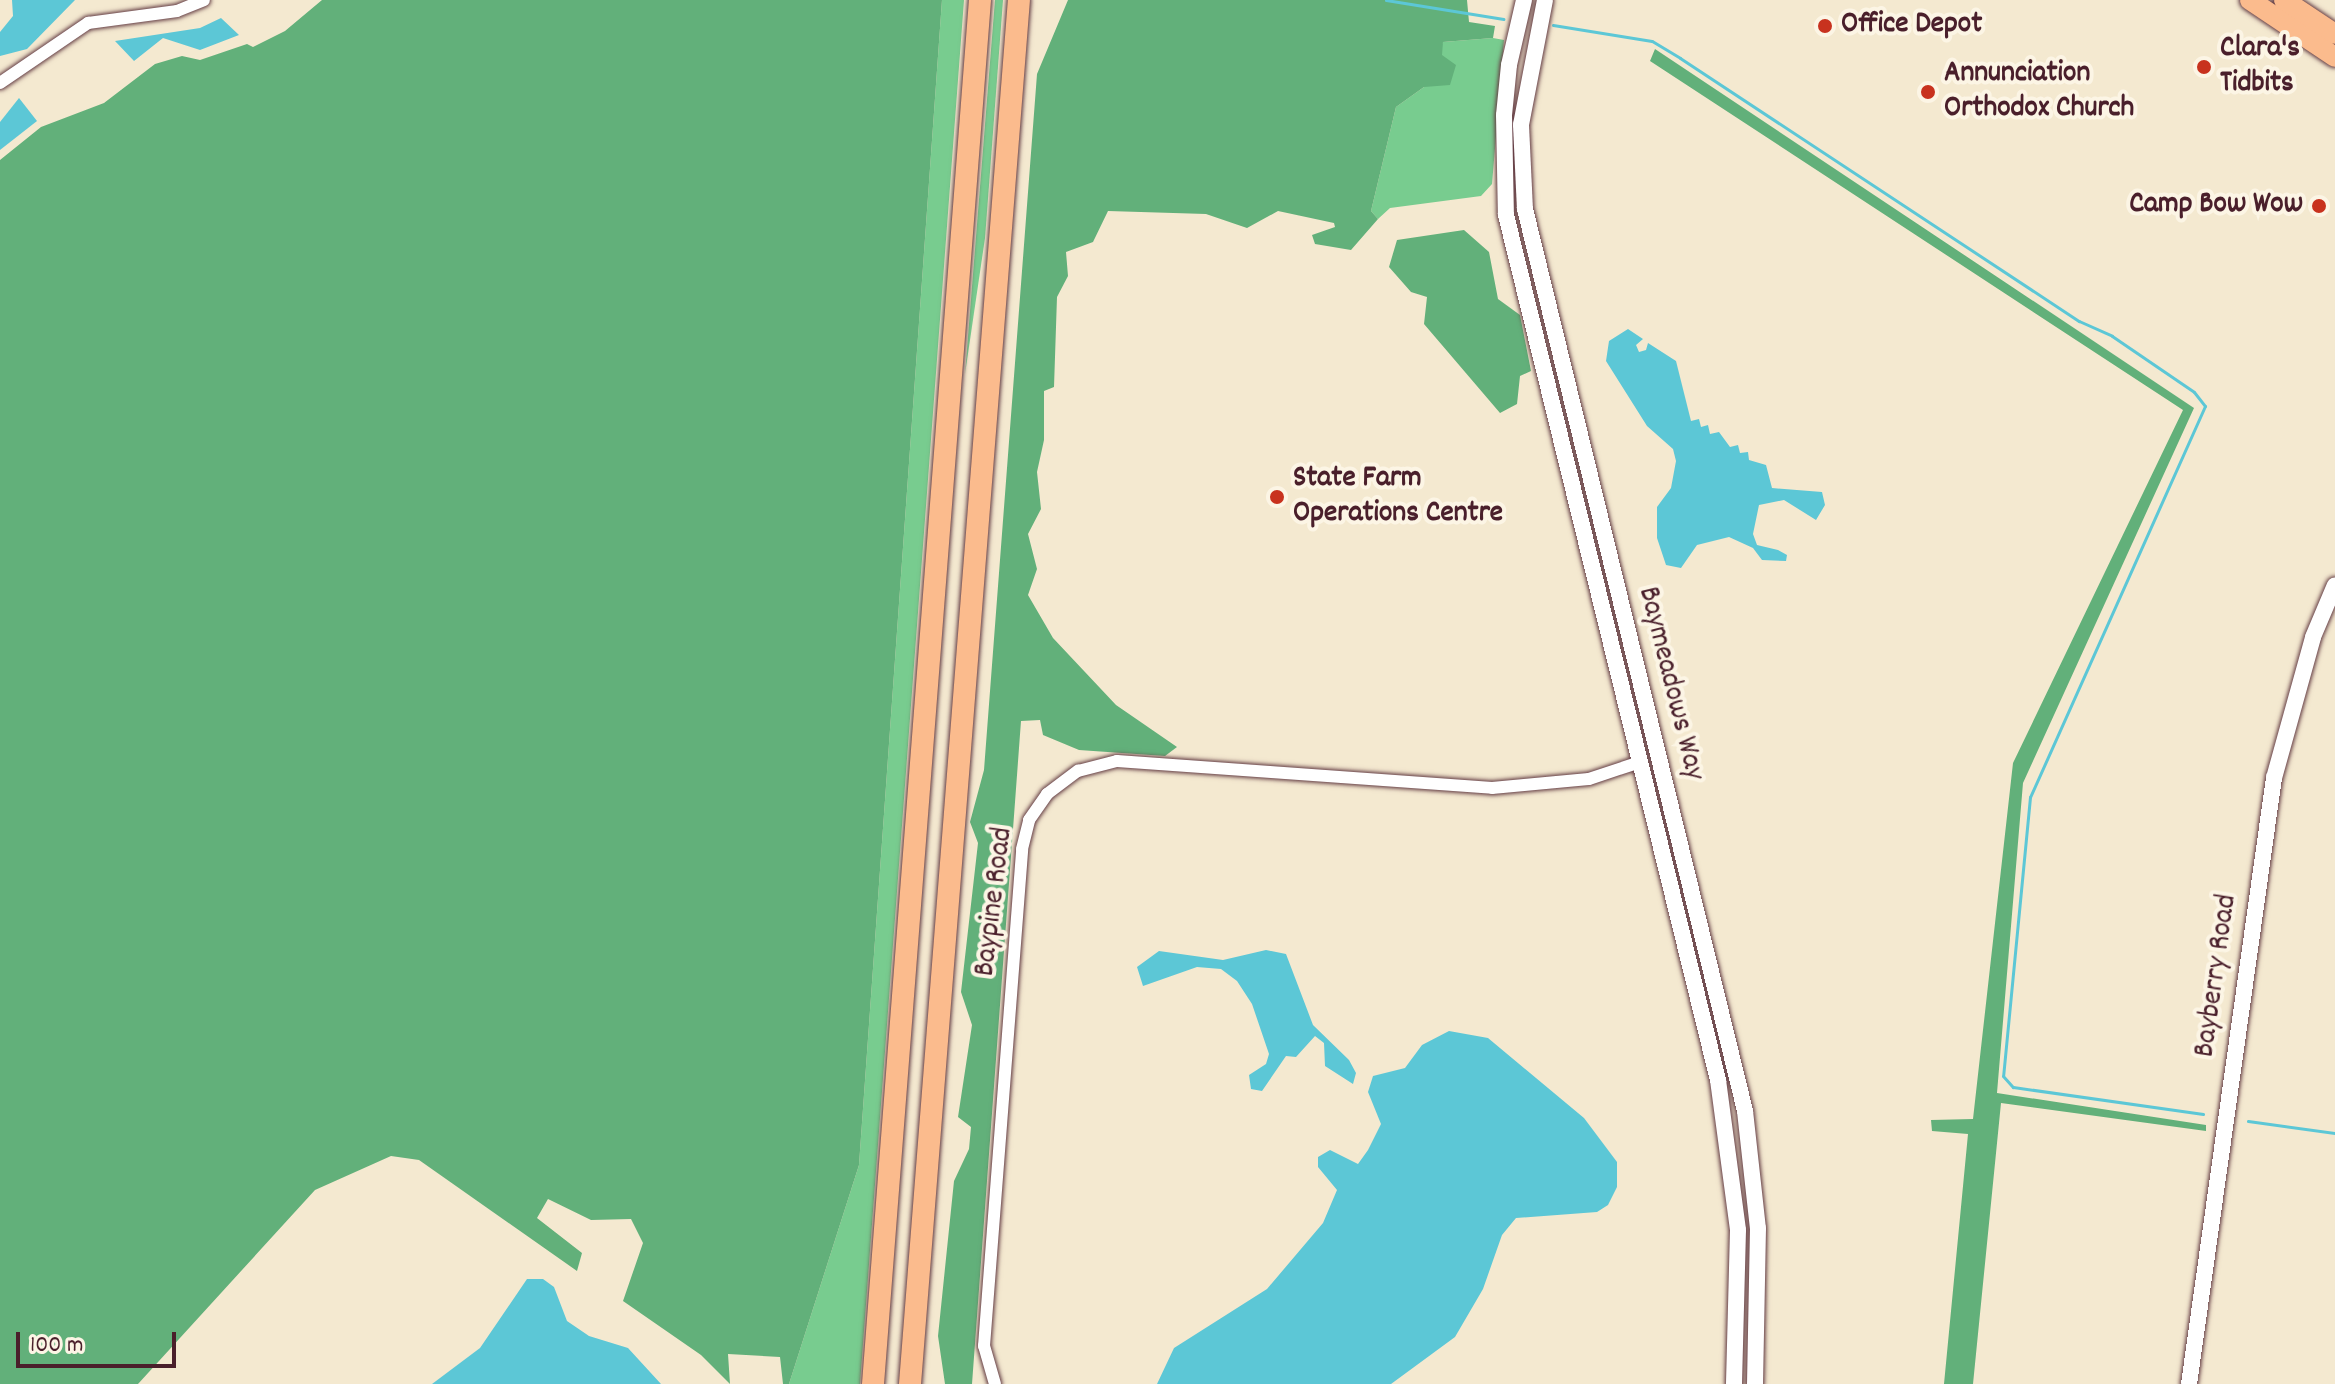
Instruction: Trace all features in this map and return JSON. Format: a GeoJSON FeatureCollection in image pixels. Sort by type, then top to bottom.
{"type":"FeatureCollection","features":[{"type":"Feature","properties":{"kind":"highway"},"geometry":{"type":"LineString","coordinates":[[873,1384],[980,0]]}},
{"type":"Feature","properties":{"kind":"highway"},"geometry":{"type":"LineString","coordinates":[[910,1384],[1019,0]]}},
{"type":"Feature","properties":{"kind":"main road"},"geometry":{"type":"LineString","coordinates":[[2250,0],[2335,57]]}},
{"type":"Feature","properties":{"kind":"main road"},"geometry":{"type":"LineString","coordinates":[[2284,0],[2335,34]]}},
{"type":"Feature","properties":{"kind":"street"},"geometry":{"type":"LineString","coordinates":[[0,83],[88,23],[177,11],[204,0]]}},
{"type":"Feature","properties":{"kind":"street","name":"Baymeadows Way"},"geometry":{"type":"LineString","coordinates":[[1524,0],[1509,65],[1504,115],[1506,215],[1718,1080],[1738,1230],[1734,1384]]}},
{"type":"Feature","properties":{"kind":"street","name":"Baymeadows Way"},"geometry":{"type":"LineString","coordinates":[[1545,0],[1521,125],[1525,209],[1728,1029],[1749,1133],[1758,1228],[1755,1384]]}},
{"type":"Feature","properties":{"kind":"street","name":"Bayberry Road"},"geometry":{"type":"LineString","coordinates":[[2189,1384],[2274,778],[2308,652],[2335,585]]}},
{"type":"Feature","properties":{"kind":"street","name":"Baypine Road"},"geometry":{"type":"LineString","coordinates":[[995,1384],[984,1346],[1022,849],[1029,820],[1047,794],[1078,771],[1117,761],[1492,788],[1589,779],[1640,762]]}},
{"type":"Feature","properties":{"kind":"street"},"geometry":{"type":"LineString","coordinates":[[1738,1230],[1758,1228]]}},
{"type":"Feature","properties":{"kind":"green space"},"geometry":{"type":"Polygon","coordinates":[[[322,0],[942,0],[859,1165],[789,1384],[783,1384],[780,1357],[728,1354],[730,1384],[701,1355],[623,1301],[643,1243],[631,1219],[591,1220],[548,1199],[537,1218],[582,1253],[577,1271],[419,1160],[391,1156],[315,1190],[138,1384],[0,1384],[0,160],[41,127],[104,103],[155,64],[182,56],[200,60],[247,44],[253,47],[285,31],[322,0]]]}},
{"type":"Feature","properties":{"kind":"green space"},"geometry":{"type":"Polygon","coordinates":[[[942,0],[964,0],[860,1384],[789,1384],[859,1165],[942,0]]]}},
{"type":"Feature","properties":{"kind":"green space"},"geometry":{"type":"Polygon","coordinates":[[[995,0],[1003,0],[985,238],[965,374],[995,0]]]}},
{"type":"Feature","properties":{"kind":"green space"},"geometry":{"type":"Polygon","coordinates":[[[1068,0],[1467,0],[1469,22],[1495,26],[1493,38],[1443,42],[1442,55],[1456,65],[1450,85],[1424,87],[1396,107],[1371,211],[1378,219],[1351,250],[1315,244],[1312,235],[1335,227],[1334,223],[1278,211],[1247,228],[1206,214],[1108,211],[1093,242],[1066,252],[1068,276],[1057,297],[1054,387],[1044,391],[1044,440],[1037,472],[1041,509],[1028,534],[1037,569],[1028,595],[1053,638],[1116,705],[1177,747],[1165,756],[1079,750],[1043,735],[1040,720],[1021,721],[972,1384],[945,1384],[938,1336],[954,1181],[969,1149],[971,1127],[958,1117],[972,1025],[961,992],[978,843],[970,822],[984,770],[1037,74],[1068,0]]]}},
{"type":"Feature","properties":{"kind":"green space"},"geometry":{"type":"Polygon","coordinates":[[[1504,40],[1492,184],[1481,196],[1390,208],[1378,219],[1371,211],[1396,107],[1424,87],[1443,42],[1504,40]]]}},
{"type":"Feature","properties":{"kind":"green space"},"geometry":{"type":"Polygon","coordinates":[[[1655,49],[2194,408],[2023,783],[1997,1093],[2206,1125],[2206,1131],[2001,1103],[1973,1384],[1944,1384],[1968,1134],[1932,1131],[1931,1120],[1973,1119],[2013,763],[2183,410],[1650,61],[1655,49]]]}},
{"type":"Feature","properties":{"kind":"green space"},"geometry":{"type":"Polygon","coordinates":[[[1464,230],[1489,252],[1498,299],[1520,315],[1531,371],[1520,376],[1517,404],[1500,413],[1424,324],[1427,297],[1411,292],[1389,267],[1397,240],[1464,230]]]}},
{"type":"Feature","properties":{"kind":"water"},"geometry":{"type":"Polygon","coordinates":[[[12,0],[75,0],[27,49],[0,56],[0,32],[13,16],[12,0]]]}},
{"type":"Feature","properties":{"kind":"water"},"geometry":{"type":"Polygon","coordinates":[[[221,18],[239,35],[200,50],[163,38],[134,61],[115,41],[200,28],[221,18]]]}},
{"type":"Feature","properties":{"kind":"water"},"geometry":{"type":"Polygon","coordinates":[[[19,98],[37,121],[0,150],[0,122],[19,98]]]}},
{"type":"Feature","properties":{"kind":"water"},"geometry":{"type":"Polygon","coordinates":[[[1628,329],[1643,339],[1636,345],[1639,352],[1646,350],[1648,343],[1676,361],[1691,421],[1699,419],[1701,427],[1708,425],[1710,434],[1719,432],[1730,447],[1738,445],[1740,453],[1748,452],[1749,460],[1766,465],[1772,488],[1822,492],[1825,505],[1816,520],[1784,500],[1759,505],[1753,534],[1757,545],[1778,550],[1787,555],[1786,561],[1762,560],[1753,548],[1729,537],[1697,545],[1681,568],[1666,565],[1657,538],[1657,507],[1671,488],[1676,461],[1673,449],[1647,426],[1606,361],[1609,341],[1628,329]]]}},
{"type":"Feature","properties":{"kind":"water"},"geometry":{"type":"Polygon","coordinates":[[[1266,950],[1286,954],[1313,1025],[1349,1060],[1356,1073],[1353,1084],[1325,1066],[1324,1043],[1315,1036],[1296,1057],[1286,1056],[1262,1091],[1251,1089],[1249,1075],[1266,1064],[1269,1054],[1252,1004],[1237,981],[1221,969],[1197,967],[1143,986],[1137,967],[1159,951],[1223,960],[1266,950]]]}},
{"type":"Feature","properties":{"kind":"water"},"geometry":{"type":"Polygon","coordinates":[[[1449,1031],[1488,1038],[1584,1118],[1617,1162],[1617,1187],[1608,1205],[1597,1212],[1516,1218],[1502,1235],[1483,1289],[1455,1337],[1391,1384],[1157,1384],[1174,1348],[1267,1289],[1323,1223],[1337,1190],[1318,1167],[1318,1157],[1330,1150],[1358,1164],[1368,1150],[1381,1124],[1368,1092],[1373,1076],[1405,1068],[1422,1045],[1449,1031]]]}},
{"type":"Feature","properties":{"kind":"water"},"geometry":{"type":"Polygon","coordinates":[[[527,1279],[543,1279],[554,1287],[567,1321],[589,1336],[628,1348],[661,1384],[432,1384],[480,1348],[527,1279]]]}},
{"type":"Feature","properties":{"kind":"waterway"},"geometry":{"type":"LineString","coordinates":[[1386,0],[1503,19]]}},
{"type":"Feature","properties":{"kind":"waterway"},"geometry":{"type":"LineString","coordinates":[[1553,25],[1652,41],[2079,321],[2112,336],[2194,392],[2205,406],[2030,797],[2003,1076],[2013,1087],[2203,1114]]}},
{"type":"Feature","properties":{"kind":"waterway"},"geometry":{"type":"LineString","coordinates":[[2248,1121],[2335,1133]]}},
{"type":"Feature","properties":{"kind":"place","name":"Office Depot"},"geometry":{"type":"Point","coordinates":[1825,26]}},
{"type":"Feature","properties":{"kind":"place","name":"Clara's Tidbits"},"geometry":{"type":"Point","coordinates":[2204,67]}},
{"type":"Feature","properties":{"kind":"place","name":"Annunciation Orthodox Church"},"geometry":{"type":"Point","coordinates":[1928,92]}},
{"type":"Feature","properties":{"kind":"place","name":"Camp Bow Wow"},"geometry":{"type":"Point","coordinates":[2319,206]}},
{"type":"Feature","properties":{"kind":"place","name":"State Farm Operations Centre"},"geometry":{"type":"Point","coordinates":[1277,497]}}]}
